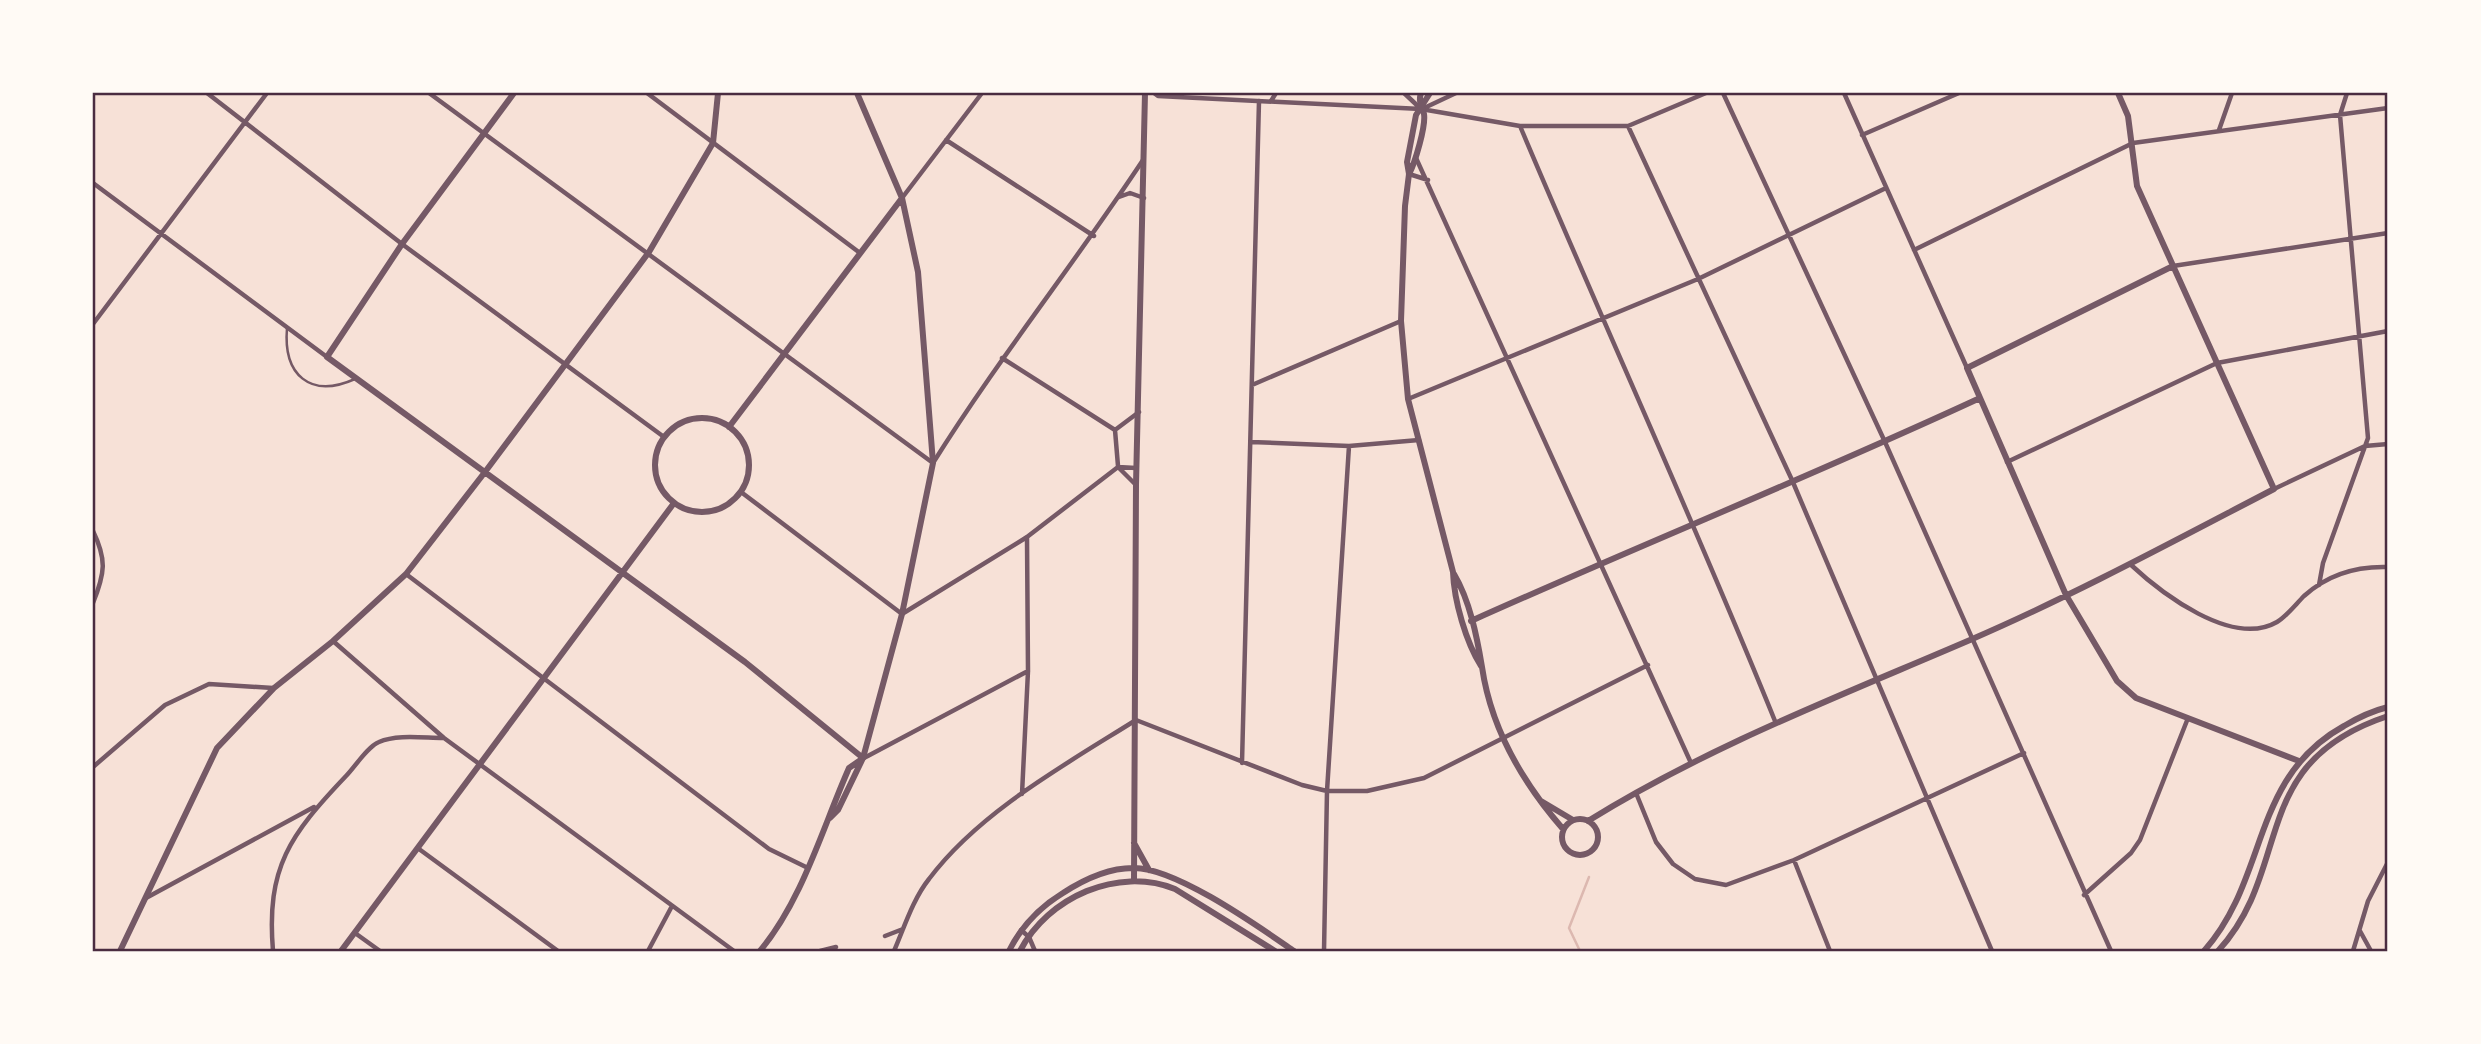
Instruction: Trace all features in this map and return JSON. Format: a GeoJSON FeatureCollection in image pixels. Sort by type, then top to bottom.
{"type":"FeatureCollection","features":[{"type":"Feature","properties":{"kind":"street"},"geometry":{"type":"LineString","coordinates":[[206,93],[402,244],[664,437]]}},
{"type":"Feature","properties":{"kind":"street"},"geometry":{"type":"LineString","coordinates":[[93,324],[267,93]]}},
{"type":"Feature","properties":{"kind":"street"},"geometry":{"type":"LineString","coordinates":[[429,93],[933,463]]}},
{"type":"Feature","properties":{"kind":"street"},"geometry":{"type":"LineString","coordinates":[[327,357],[402,244],[514,93]]}},
{"type":"Feature","properties":{"kind":"street"},"geometry":{"type":"LineString","coordinates":[[647,93],[860,253]]}},
{"type":"Feature","properties":{"kind":"street"},"geometry":{"type":"LineString","coordinates":[[120,951],[217,748],[274,688],[333,641],[406,574],[485,472],[649,252],[713,142],[718,93]]}},
{"type":"Feature","properties":{"kind":"street"},"geometry":{"type":"LineString","coordinates":[[857,93],[902,198],[918,272],[933,463],[902,614],[863,758]]}},
{"type":"Feature","properties":{"kind":"street"},"geometry":{"type":"LineString","coordinates":[[729,427],[982,93]]}},
{"type":"Feature","properties":{"kind":"street"},"geometry":{"type":"LineString","coordinates":[[1135,880],[1136,485],[1145,199],[1145,93]]}},
{"type":"Feature","properties":{"kind":"street"},"geometry":{"type":"LineString","coordinates":[[1154,93],[1158,96],[1421,109],[1520,126],[1628,126],[1706,93]]}},
{"type":"Feature","properties":{"kind":"street"},"geometry":{"type":"LineString","coordinates":[[1270,102],[1276,93]]}},
{"type":"Feature","properties":{"kind":"street"},"geometry":{"type":"LineString","coordinates":[[1404,93],[1421,109]]}},
{"type":"Feature","properties":{"kind":"street"},"geometry":{"type":"LineString","coordinates":[[1421,93],[1424,116],[1416,158],[1409,174],[1405,206],[1401,321],[1408,399],[1453,572],[1482,652],[1481,666]]}},
{"type":"Feature","properties":{"kind":"street"},"geometry":{"type":"LineString","coordinates":[[1409,174],[1407,162],[1416,115],[1430,93]]}},
{"type":"Feature","properties":{"kind":"street"},"geometry":{"type":"LineString","coordinates":[[1421,109],[1457,93]]}},
{"type":"Feature","properties":{"kind":"street"},"geometry":{"type":"LineString","coordinates":[[1723,93],[1885,442],[2111,951]]}},
{"type":"Feature","properties":{"kind":"street"},"geometry":{"type":"LineString","coordinates":[[1844,93],[2066,595],[2117,681],[2136,698],[2300,761]]}},
{"type":"Feature","properties":{"kind":"street"},"geometry":{"type":"LineString","coordinates":[[1862,135],[1959,93]]}},
{"type":"Feature","properties":{"kind":"street"},"geometry":{"type":"LineString","coordinates":[[2118,93],[2128,116],[2137,186],[2274,489]]}},
{"type":"Feature","properties":{"kind":"street"},"geometry":{"type":"LineString","coordinates":[[2219,130],[2232,93]]}},
{"type":"Feature","properties":{"kind":"street"},"geometry":{"type":"LineString","coordinates":[[2319,585],[2323,563],[2368,438],[2340,115],[2347,93]]}},
{"type":"Feature","properties":{"kind":"street"},"geometry":{"type":"LineString","coordinates":[[1242,763],[1259,100]]}},
{"type":"Feature","properties":{"kind":"street"},"geometry":{"type":"LineString","coordinates":[[1914,250],[2133,143],[2388,108]]}},
{"type":"Feature","properties":{"kind":"street"},"geometry":{"type":"LineString","coordinates":[[1520,126],[1602,320],[1695,526],[1774,721]]}},
{"type":"Feature","properties":{"kind":"street"},"geometry":{"type":"LineString","coordinates":[[1628,126],[1792,480],[1992,951]]}},
{"type":"Feature","properties":{"kind":"street"},"geometry":{"type":"LineString","coordinates":[[946,140],[1094,236]]}},
{"type":"Feature","properties":{"kind":"street"},"geometry":{"type":"LineString","coordinates":[[933,463],[1002,358],[1094,236],[1146,155]]}},
{"type":"Feature","properties":{"kind":"street"},"geometry":{"type":"LineString","coordinates":[[1416,158],[1429,181],[1691,764]]}},
{"type":"Feature","properties":{"kind":"street"},"geometry":{"type":"LineString","coordinates":[[1409,174],[1429,181]]}},
{"type":"Feature","properties":{"kind":"street"},"geometry":{"type":"LineString","coordinates":[[93,183],[356,379],[745,662],[863,758]]}},
{"type":"Feature","properties":{"kind":"street"},"geometry":{"type":"LineString","coordinates":[[1408,399],[1698,279],[1886,188]]}},
{"type":"Feature","properties":{"kind":"street"},"geometry":{"type":"LineString","coordinates":[[1118,198],[1130,193],[1145,199]]}},
{"type":"Feature","properties":{"kind":"street"},"geometry":{"type":"LineString","coordinates":[[1967,368],[2173,266],[2388,233]]}},
{"type":"Feature","properties":{"kind":"street"},"geometry":{"type":"LineString","coordinates":[[1252,385],[1401,321]]}},
{"type":"Feature","properties":{"kind":"street"},"geometry":{"type":"LineString","coordinates":[[2007,463],[2217,363],[2388,331]]}},
{"type":"Feature","properties":{"kind":"street"},"geometry":{"type":"LineString","coordinates":[[1002,358],[1115,430]]}},
{"type":"Feature","properties":{"kind":"street"},"geometry":{"type":"LineString","coordinates":[[1471,621],[1601,562],[1695,526],[1792,480],[1885,442],[1980,398]]}},
{"type":"Feature","properties":{"kind":"street"},"geometry":{"type":"LineString","coordinates":[[1115,430],[1139,412]]}},
{"type":"Feature","properties":{"kind":"street"},"geometry":{"type":"LineString","coordinates":[[688,420],[716,420],[729,427],[745,445],[748,456],[750,468],[741,492],[730,502],[709,511],[685,509],[674,503],[659,485],[654,472],[655,460],[664,437],[688,420]]}},
{"type":"Feature","properties":{"kind":"street"},"geometry":{"type":"LineString","coordinates":[[1115,430],[1118,467],[1136,485]]}},
{"type":"Feature","properties":{"kind":"street"},"geometry":{"type":"LineString","coordinates":[[1251,442],[1349,446],[1419,440]]}},
{"type":"Feature","properties":{"kind":"street"},"geometry":{"type":"LineString","coordinates":[[1536,798],[1573,820],[1588,821],[1635,792],[1774,721],[1973,639],[2365,446],[2388,444]]}},
{"type":"Feature","properties":{"kind":"street"},"geometry":{"type":"LineString","coordinates":[[1324,951],[1327,791],[1349,446]]}},
{"type":"Feature","properties":{"kind":"street"},"geometry":{"type":"LineString","coordinates":[[902,614],[1027,537],[1118,467],[1137,468]]}},
{"type":"Feature","properties":{"kind":"street"},"geometry":{"type":"LineString","coordinates":[[741,492],[902,614]]}},
{"type":"Feature","properties":{"kind":"street"},"geometry":{"type":"LineString","coordinates":[[341,951],[674,503]]}},
{"type":"Feature","properties":{"kind":"street"},"geometry":{"type":"LineString","coordinates":[[93,531],[104,554],[102,575],[93,603]]}},
{"type":"Feature","properties":{"kind":"street"},"geometry":{"type":"LineString","coordinates":[[1023,794],[1028,671],[1027,537]]}},
{"type":"Feature","properties":{"kind":"street"},"geometry":{"type":"LineString","coordinates":[[2130,564],[2155,587],[2193,611],[2235,627],[2257,628],[2277,622],[2319,585],[2349,570],[2388,567]]}},
{"type":"Feature","properties":{"kind":"street"},"geometry":{"type":"LineString","coordinates":[[1453,572],[1454,586],[1474,655],[1481,666],[1503,740],[1536,798],[1563,829]]}},
{"type":"Feature","properties":{"kind":"street"},"geometry":{"type":"LineString","coordinates":[[406,574],[768,849],[808,868]]}},
{"type":"Feature","properties":{"kind":"street"},"geometry":{"type":"LineString","coordinates":[[333,641],[444,738],[482,763],[734,951]]}},
{"type":"Feature","properties":{"kind":"street"},"geometry":{"type":"LineString","coordinates":[[1136,720],[1242,763],[1327,791],[1392,787],[1424,778],[1648,665]]}},
{"type":"Feature","properties":{"kind":"street"},"geometry":{"type":"LineString","coordinates":[[760,951],[771,942],[808,868],[849,768],[863,758],[1028,671]]}},
{"type":"Feature","properties":{"kind":"street"},"geometry":{"type":"LineString","coordinates":[[93,767],[165,705],[209,684],[274,688]]}},
{"type":"Feature","properties":{"kind":"street"},"geometry":{"type":"LineString","coordinates":[[2204,951],[2230,917],[2244,886],[2269,809],[2300,761],[2333,732],[2370,711],[2388,707]]}},
{"type":"Feature","properties":{"kind":"street"},"geometry":{"type":"LineString","coordinates":[[2218,951],[2247,907],[2280,813],[2302,772],[2317,756],[2339,740],[2388,716]]}},
{"type":"Feature","properties":{"kind":"street"},"geometry":{"type":"LineString","coordinates":[[2084,895],[2131,853],[2140,840],[2189,717]]}},
{"type":"Feature","properties":{"kind":"street"},"geometry":{"type":"LineString","coordinates":[[894,951],[927,880],[960,843],[1023,794],[1136,720]]}},
{"type":"Feature","properties":{"kind":"street"},"geometry":{"type":"LineString","coordinates":[[273,951],[270,914],[277,877],[293,836],[318,805],[379,742],[409,737],[444,738]]}},
{"type":"Feature","properties":{"kind":"street"},"geometry":{"type":"LineString","coordinates":[[1635,792],[1656,842],[1673,864],[1695,879],[1726,885],[1794,860],[2024,753]]}},
{"type":"Feature","properties":{"kind":"street"},"geometry":{"type":"LineString","coordinates":[[146,898],[318,805]]}},
{"type":"Feature","properties":{"kind":"street"},"geometry":{"type":"LineString","coordinates":[[1573,820],[1563,829],[1562,840],[1567,850],[1577,855],[1588,853],[1596,845],[1598,834],[1588,821]]}},
{"type":"Feature","properties":{"kind":"street"},"geometry":{"type":"LineString","coordinates":[[1134,841],[1149,870]]}},
{"type":"Feature","properties":{"kind":"street"},"geometry":{"type":"LineString","coordinates":[[419,849],[558,951]]}},
{"type":"Feature","properties":{"kind":"street"},"geometry":{"type":"LineString","coordinates":[[1794,860],[1830,951]]}},
{"type":"Feature","properties":{"kind":"street"},"geometry":{"type":"LineString","coordinates":[[2353,951],[2368,901],[2388,862]]}},
{"type":"Feature","properties":{"kind":"street"},"geometry":{"type":"LineString","coordinates":[[1009,951],[1021,930],[1054,899],[1082,881],[1134,867],[1149,870],[1200,892],[1294,951]]}},
{"type":"Feature","properties":{"kind":"street"},"geometry":{"type":"LineString","coordinates":[[1020,951],[1050,914],[1079,895],[1111,884],[1135,880],[1175,889],[1275,951]]}},
{"type":"Feature","properties":{"kind":"street"},"geometry":{"type":"LineString","coordinates":[[648,951],[672,906]]}},
{"type":"Feature","properties":{"kind":"street"},"geometry":{"type":"LineString","coordinates":[[885,936],[904,929]]}},
{"type":"Feature","properties":{"kind":"street"},"geometry":{"type":"LineString","coordinates":[[1021,930],[1029,937],[1035,951]]}},
{"type":"Feature","properties":{"kind":"street"},"geometry":{"type":"LineString","coordinates":[[2360,930],[2371,951]]}},
{"type":"Feature","properties":{"kind":"street"},"geometry":{"type":"LineString","coordinates":[[355,932],[380,951]]}},
{"type":"Feature","properties":{"kind":"street"},"geometry":{"type":"LineString","coordinates":[[771,942],[771,951]]}},
{"type":"Feature","properties":{"kind":"street"},"geometry":{"type":"LineString","coordinates":[[820,951],[836,947]]}},
{"type":"Feature","properties":{"kind":"lane"},"geometry":{"type":"LineString","coordinates":[[287,328],[287,355],[294,370],[305,380],[319,387],[333,387],[356,379]]}},
{"type":"Feature","properties":{"kind":"waterway"},"geometry":{"type":"LineString","coordinates":[[1580,951],[1569,928],[1589,877]]}}]}
